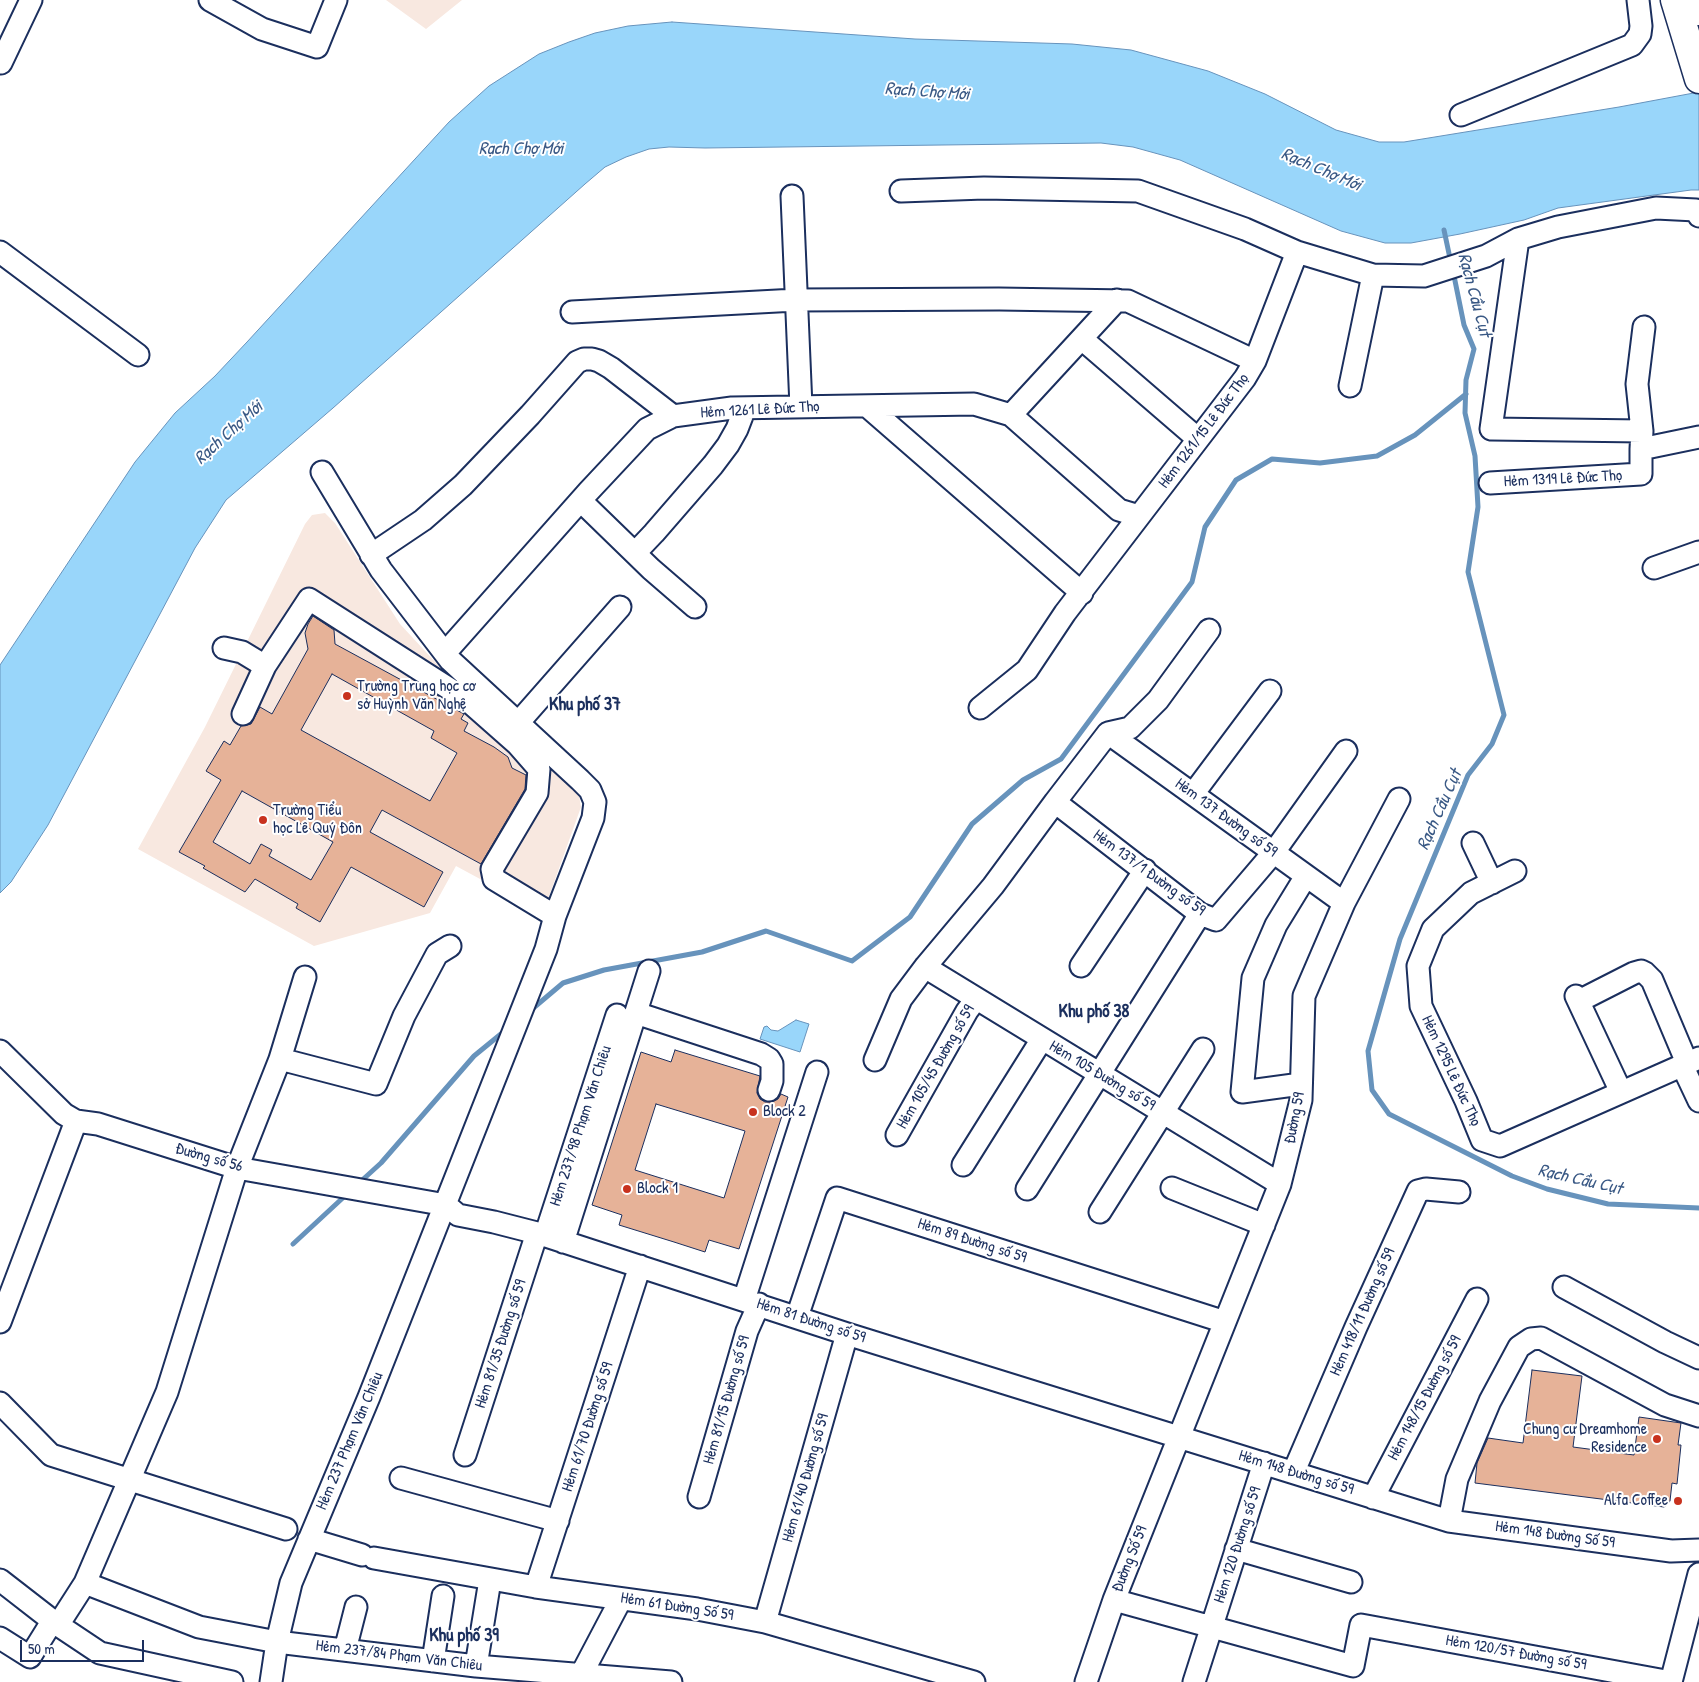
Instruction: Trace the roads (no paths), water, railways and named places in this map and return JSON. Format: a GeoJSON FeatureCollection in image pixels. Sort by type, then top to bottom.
{"type":"FeatureCollection","features":[{"type":"Feature","properties":{"kind":"main road"},"geometry":{"type":"LineString","coordinates":[[1674,0],[1699,80]]}},
{"type":"Feature","properties":{"kind":"main road"},"geometry":{"type":"LineString","coordinates":[[1696,0],[1699,11]]}},
{"type":"Feature","properties":{"kind":"street"},"geometry":{"type":"LineString","coordinates":[[1,63],[31,0]]}},
{"type":"Feature","properties":{"kind":"street"},"geometry":{"type":"LineString","coordinates":[[210,0],[262,30],[317,47],[336,0]]}},
{"type":"Feature","properties":{"kind":"street"},"geometry":{"type":"LineString","coordinates":[[1461,115],[1632,45],[1640,34],[1638,0]]}},
{"type":"Feature","properties":{"kind":"street"},"geometry":{"type":"LineString","coordinates":[[901,192],[984,188],[1138,191],[1245,229],[1297,252],[1374,275],[1424,276],[1486,256],[1518,239],[1558,227],[1656,208],[1698,213]]}},
{"type":"Feature","properties":{"kind":"street"},"geometry":{"type":"LineString","coordinates":[[792,196],[801,407]]}},
{"type":"Feature","properties":{"kind":"street"},"geometry":{"type":"LineString","coordinates":[[1518,239],[1491,429],[1642,440],[1699,437]]}},
{"type":"Feature","properties":{"kind":"street"},"geometry":{"type":"LineString","coordinates":[[0,252],[138,354]]}},
{"type":"Feature","properties":{"kind":"street","name":"Hẻm 1261/15 Lê Đức Thọ"},"geometry":{"type":"LineString","coordinates":[[980,708],[1027,670],[1065,613],[1246,378],[1255,361],[1297,252]]}},
{"type":"Feature","properties":{"kind":"street"},"geometry":{"type":"LineString","coordinates":[[1350,386],[1374,275]]}},
{"type":"Feature","properties":{"kind":"street"},"geometry":{"type":"LineString","coordinates":[[572,312],[796,300],[1117,300],[1128,301],[1255,361]]}},
{"type":"Feature","properties":{"kind":"street"},"geometry":{"type":"LineString","coordinates":[[1011,414],[1117,300]]}},
{"type":"Feature","properties":{"kind":"street"},"geometry":{"type":"LineString","coordinates":[[1642,440],[1637,384],[1644,327]]}},
{"type":"Feature","properties":{"kind":"street"},"geometry":{"type":"LineString","coordinates":[[1082,338],[1198,440]]}},
{"type":"Feature","properties":{"kind":"street"},"geometry":{"type":"LineString","coordinates":[[371,555],[423,520],[463,485],[577,362],[592,358],[599,361],[618,373],[674,416]]}},
{"type":"Feature","properties":{"kind":"street","name":"Hẻm 1261 Lê Đức Thọ"},"geometry":{"type":"LineString","coordinates":[[445,653],[647,429],[674,416],[745,408],[974,404],[1011,414],[1119,510],[1139,516]]}},
{"type":"Feature","properties":{"kind":"street"},"geometry":{"type":"LineString","coordinates":[[867,406],[1082,593]]}},
{"type":"Feature","properties":{"kind":"street"},"geometry":{"type":"LineString","coordinates":[[635,553],[713,466],[737,429],[745,408]]}},
{"type":"Feature","properties":{"kind":"street","name":"Hẻm 1319 Lê Đức Thọ"},"geometry":{"type":"LineString","coordinates":[[1490,483],[1641,474],[1642,440]]}},
{"type":"Feature","properties":{"kind":"street","name":"Hẻm 237 Phạm Văn Chiêu"},"geometry":{"type":"LineString","coordinates":[[271,1682],[277,1642],[291,1583],[369,1397],[546,949],[555,916],[593,818],[595,802],[590,790],[450,660],[371,555],[322,472]]}},
{"type":"Feature","properties":{"kind":"street"},"geometry":{"type":"LineString","coordinates":[[581,501],[695,608]]}},
{"type":"Feature","properties":{"kind":"street"},"geometry":{"type":"LineString","coordinates":[[1654,568],[1699,552]]}},
{"type":"Feature","properties":{"kind":"street"},"geometry":{"type":"LineString","coordinates":[[243,714],[266,666],[309,599],[467,700],[518,745],[539,769],[537,793],[492,869],[494,879],[555,916]]}},
{"type":"Feature","properties":{"kind":"street"},"geometry":{"type":"LineString","coordinates":[[518,723],[620,607]]}},
{"type":"Feature","properties":{"kind":"street"},"geometry":{"type":"LineString","coordinates":[[875,1060],[902,999],[993,886],[1108,732],[1130,728],[1136,723],[1158,700],[1209,630]]}},
{"type":"Feature","properties":{"kind":"street"},"geometry":{"type":"LineString","coordinates":[[224,648],[242,652],[266,666]]}},
{"type":"Feature","properties":{"kind":"street"},"geometry":{"type":"LineString","coordinates":[[1193,794],[1270,691]]}},
{"type":"Feature","properties":{"kind":"street","name":"Hẻm 137 Đường số 59"},"geometry":{"type":"LineString","coordinates":[[1108,732],[1344,903]]}},
{"type":"Feature","properties":{"kind":"street"},"geometry":{"type":"LineString","coordinates":[[1274,852],[1346,751]]}},
{"type":"Feature","properties":{"kind":"street","name":"Đường 59"},"geometry":{"type":"LineString","coordinates":[[1178,1438],[1280,1184],[1301,1100],[1304,996],[1344,903],[1399,799]]}},
{"type":"Feature","properties":{"kind":"street","name":"Hẻm 137/1 Đường số 59"},"geometry":{"type":"LineString","coordinates":[[1054,802],[1200,914],[1216,920],[1274,852]]}},
{"type":"Feature","properties":{"kind":"street"},"geometry":{"type":"LineString","coordinates":[[1473,843],[1492,883]]}},
{"type":"Feature","properties":{"kind":"street"},"geometry":{"type":"LineString","coordinates":[[1081,966],[1144,870]]}},
{"type":"Feature","properties":{"kind":"street","name":"Hẻm 1295 Lê Đức Thọ"},"geometry":{"type":"LineString","coordinates":[[1515,871],[1471,893],[1433,929],[1418,966],[1421,1006],[1482,1140],[1500,1146],[1689,1062]]}},
{"type":"Feature","properties":{"kind":"street"},"geometry":{"type":"LineString","coordinates":[[1301,1084],[1242,1092],[1253,978],[1276,925],[1306,876]]}},
{"type":"Feature","properties":{"kind":"street"},"geometry":{"type":"LineString","coordinates":[[1027,1188],[1200,914]]}},
{"type":"Feature","properties":{"kind":"street"},"geometry":{"type":"LineString","coordinates":[[280,1059],[376,1084],[404,1016],[437,954],[450,946]]}},
{"type":"Feature","properties":{"kind":"street","name":"Hẻm 105 Đường số 59"},"geometry":{"type":"LineString","coordinates":[[926,967],[1280,1184]]}},
{"type":"Feature","properties":{"kind":"street","name":"Hẻm 81/35 Đường số 59"},"geometry":{"type":"LineString","coordinates":[[465,1455],[548,1237],[627,1014],[649,971]]}},
{"type":"Feature","properties":{"kind":"street"},"geometry":{"type":"LineString","coordinates":[[1621,1092],[1578,998],[1641,971],[1652,980],[1689,1062],[1699,1101]]}},
{"type":"Feature","properties":{"kind":"street"},"geometry":{"type":"LineString","coordinates":[[0,1638],[30,1657],[86,1583],[167,1392],[237,1168],[280,1059],[305,977]]}},
{"type":"Feature","properties":{"kind":"street","name":"Hẻm 105/45 Đường số 59"},"geometry":{"type":"LineString","coordinates":[[897,1134],[967,1011],[976,999]]}},
{"type":"Feature","properties":{"kind":"street"},"geometry":{"type":"LineString","coordinates":[[627,1014],[762,1054],[772,1064],[770,1090]]}},
{"type":"Feature","properties":{"kind":"street"},"geometry":{"type":"LineString","coordinates":[[963,1165],[1042,1039]]}},
{"type":"Feature","properties":{"kind":"street"},"geometry":{"type":"LineString","coordinates":[[1100,1212],[1203,1049]]}},
{"type":"Feature","properties":{"kind":"street","name":"Đường số 56"},"geometry":{"type":"LineString","coordinates":[[0,1050],[64,1114],[76,1121],[98,1124],[237,1168],[446,1205]]}},
{"type":"Feature","properties":{"kind":"street","name":"Hẻm 81/15 Đường số 59"},"geometry":{"type":"LineString","coordinates":[[699,1497],[747,1332],[751,1302],[817,1072]]}},
{"type":"Feature","properties":{"kind":"street"},"geometry":{"type":"LineString","coordinates":[[0,1322],[76,1121]]}},
{"type":"Feature","properties":{"kind":"street"},"geometry":{"type":"LineString","coordinates":[[1172,1188],[1264,1225]]}},
{"type":"Feature","properties":{"kind":"street","name":"Hẻm 418/11 Đường số 59"},"geometry":{"type":"LineString","coordinates":[[1294,1471],[1356,1327],[1418,1191],[1426,1189],[1459,1192]]}},
{"type":"Feature","properties":{"kind":"street","name":"Hẻm 89 Đường số 59"},"geometry":{"type":"LineString","coordinates":[[797,1316],[837,1198],[1225,1322]]}},
{"type":"Feature","properties":{"kind":"street","name":"Hẻm 81 Đường số 59"},"geometry":{"type":"LineString","coordinates":[[446,1205],[458,1215],[494,1222],[548,1237],[797,1316],[847,1334],[1178,1438]]}},
{"type":"Feature","properties":{"kind":"street","name":"Hẻm 61/70 Đường số 59"},"geometry":{"type":"LineString","coordinates":[[536,1587],[640,1266]]}},
{"type":"Feature","properties":{"kind":"street"},"geometry":{"type":"LineString","coordinates":[[1564,1287],[1665,1342],[1699,1358]]}},
{"type":"Feature","properties":{"kind":"street","name":"Hẻm 148/15 Đường số 59"},"geometry":{"type":"LineString","coordinates":[[1373,1498],[1477,1299]]}},
{"type":"Feature","properties":{"kind":"street","name":"Hẻm 61/40 Đường số 59"},"geometry":{"type":"LineString","coordinates":[[765,1622],[847,1334]]}},
{"type":"Feature","properties":{"kind":"street"},"geometry":{"type":"LineString","coordinates":[[1449,1521],[1457,1479],[1490,1401],[1519,1347],[1531,1339],[1541,1338],[1665,1405],[1699,1416]]}},
{"type":"Feature","properties":{"kind":"street"},"geometry":{"type":"LineString","coordinates":[[0,1404],[51,1455],[286,1529]]}},
{"type":"Feature","properties":{"kind":"street","name":"Hẻm 148 Đường số 59"},"geometry":{"type":"LineString","coordinates":[[1178,1438],[1294,1471],[1413,1510]]}},
{"type":"Feature","properties":{"kind":"street","name":"Đường Số 59"},"geometry":{"type":"LineString","coordinates":[[1086,1682],[1114,1600],[1178,1438]]}},
{"type":"Feature","properties":{"kind":"street","name":"Hẻm 120 Đường số 59"},"geometry":{"type":"LineString","coordinates":[[1194,1682],[1264,1463]]}},
{"type":"Feature","properties":{"kind":"street"},"geometry":{"type":"LineString","coordinates":[[400,1478],[558,1521]]}},
{"type":"Feature","properties":{"kind":"street","name":"Hẻm 148 Đường Số 59"},"geometry":{"type":"LineString","coordinates":[[1413,1510],[1449,1521],[1671,1551],[1699,1550]]}},
{"type":"Feature","properties":{"kind":"street","name":"Hẻm 61 Đường Số 59"},"geometry":{"type":"LineString","coordinates":[[309,1539],[368,1557],[490,1580],[697,1609],[765,1622],[974,1682]]}},
{"type":"Feature","properties":{"kind":"street"},"geometry":{"type":"LineString","coordinates":[[1236,1549],[1351,1582]]}},
{"type":"Feature","properties":{"kind":"street"},"geometry":{"type":"LineString","coordinates":[[1671,1682],[1699,1574]]}},
{"type":"Feature","properties":{"kind":"street"},"geometry":{"type":"LineString","coordinates":[[0,1580],[55,1623],[100,1653],[232,1682]]}},
{"type":"Feature","properties":{"kind":"street"},"geometry":{"type":"LineString","coordinates":[[476,1666],[490,1580]]}},
{"type":"Feature","properties":{"kind":"street","name":"Hẻm 237/84 Phạm Văn Chiêu"},"geometry":{"type":"LineString","coordinates":[[86,1583],[199,1626],[277,1642],[476,1666],[671,1682]]}},
{"type":"Feature","properties":{"kind":"street"},"geometry":{"type":"LineString","coordinates":[[432,1661],[444,1596]]}},
{"type":"Feature","properties":{"kind":"street"},"geometry":{"type":"LineString","coordinates":[[581,1675],[622,1599]]}},
{"type":"Feature","properties":{"kind":"street"},"geometry":{"type":"LineString","coordinates":[[1114,1600],[1212,1626],[1351,1674]]}},
{"type":"Feature","properties":{"kind":"street"},"geometry":{"type":"LineString","coordinates":[[345,1650],[356,1607]]}},
{"type":"Feature","properties":{"kind":"street","name":"Hẻm 120/57 Đường số 59"},"geometry":{"type":"LineString","coordinates":[[1351,1674],[1361,1625],[1671,1682]]}},
{"type":"Feature","properties":{"kind":"water","name":"Rạch Chợ Mới"},"geometry":{"type":"Polygon","coordinates":[[[672,22],[915,39],[1072,44],[1131,50],[1208,71],[1265,94],[1336,130],[1379,142],[1404,142],[1699,92],[1699,190],[1558,208],[1524,220],[1460,234],[1411,243],[1385,243],[1341,231],[1180,160],[1133,147],[1101,143],[669,147],[649,149],[626,157],[605,167],[585,184],[333,408],[226,500],[195,548],[48,825],[11,882],[0,893],[0,665],[135,462],[175,413],[215,376],[449,122],[489,86],[539,54],[569,42],[595,33],[628,26],[672,22]]]}},
{"type":"Feature","properties":{"kind":"water"},"geometry":{"type":"Polygon","coordinates":[[[796,1020],[809,1024],[800,1052],[760,1039],[764,1027],[767,1026],[771,1030],[778,1031],[796,1020]]]}},
{"type":"Feature","properties":{"kind":"waterway","name":"Rạch Cầu Cụt"},"geometry":{"type":"LineString","coordinates":[[1444,230],[1451,263]]}},
{"type":"Feature","properties":{"kind":"waterway","name":"Rạch Cầu Cụt"},"geometry":{"type":"LineString","coordinates":[[1453,271],[1464,325],[1474,349],[1466,380],[1465,413],[1475,456],[1478,507],[1468,572],[1504,715],[1492,744],[1468,775],[1400,939],[1368,1051],[1372,1090],[1389,1114],[1512,1176],[1547,1189],[1608,1204],[1699,1208]]}},
{"type":"Feature","properties":{"kind":"waterway"},"geometry":{"type":"LineString","coordinates":[[531,1010],[563,983],[604,970],[702,952],[766,931],[852,961],[910,917],[972,824],[1023,780],[1061,759],[1192,582],[1205,527],[1236,480],[1272,459],[1320,463],[1377,456],[1415,435],[1466,394]]}},
{"type":"Feature","properties":{"kind":"waterway"},"geometry":{"type":"LineString","coordinates":[[359,1183],[381,1163],[474,1056],[507,1029]]}},
{"type":"Feature","properties":{"kind":"waterway"},"geometry":{"type":"LineString","coordinates":[[293,1244],[347,1194]]}},
{"type":"Feature","properties":{"kind":"place","name":"Trường Trung học cơ sở Huỳnh Văn Nghệ"},"geometry":{"type":"Point","coordinates":[347,696]}},
{"type":"Feature","properties":{"kind":"place","name":"Trường Tiểu học Lê Quý Đôn"},"geometry":{"type":"Point","coordinates":[263,820]}},
{"type":"Feature","properties":{"kind":"place","name":"Block 2"},"geometry":{"type":"Point","coordinates":[753,1112]}},
{"type":"Feature","properties":{"kind":"place","name":"Block 1"},"geometry":{"type":"Point","coordinates":[627,1189]}},
{"type":"Feature","properties":{"kind":"place","name":"Chung cư Dreamhome Residence"},"geometry":{"type":"Point","coordinates":[1657,1439]}},
{"type":"Feature","properties":{"kind":"place","name":"Alfa Coffee"},"geometry":{"type":"Point","coordinates":[1678,1501]}},
{"type":"Feature","properties":{"kind":"district","name":"Khu phố 37"},"geometry":{"type":"Point","coordinates":[585,705]}},
{"type":"Feature","properties":{"kind":"district","name":"Khu phố 38"},"geometry":{"type":"Point","coordinates":[1094,1012]}},
{"type":"Feature","properties":{"kind":"district","name":"Khu phố 39"},"geometry":{"type":"Point","coordinates":[464,1636]}}]}
